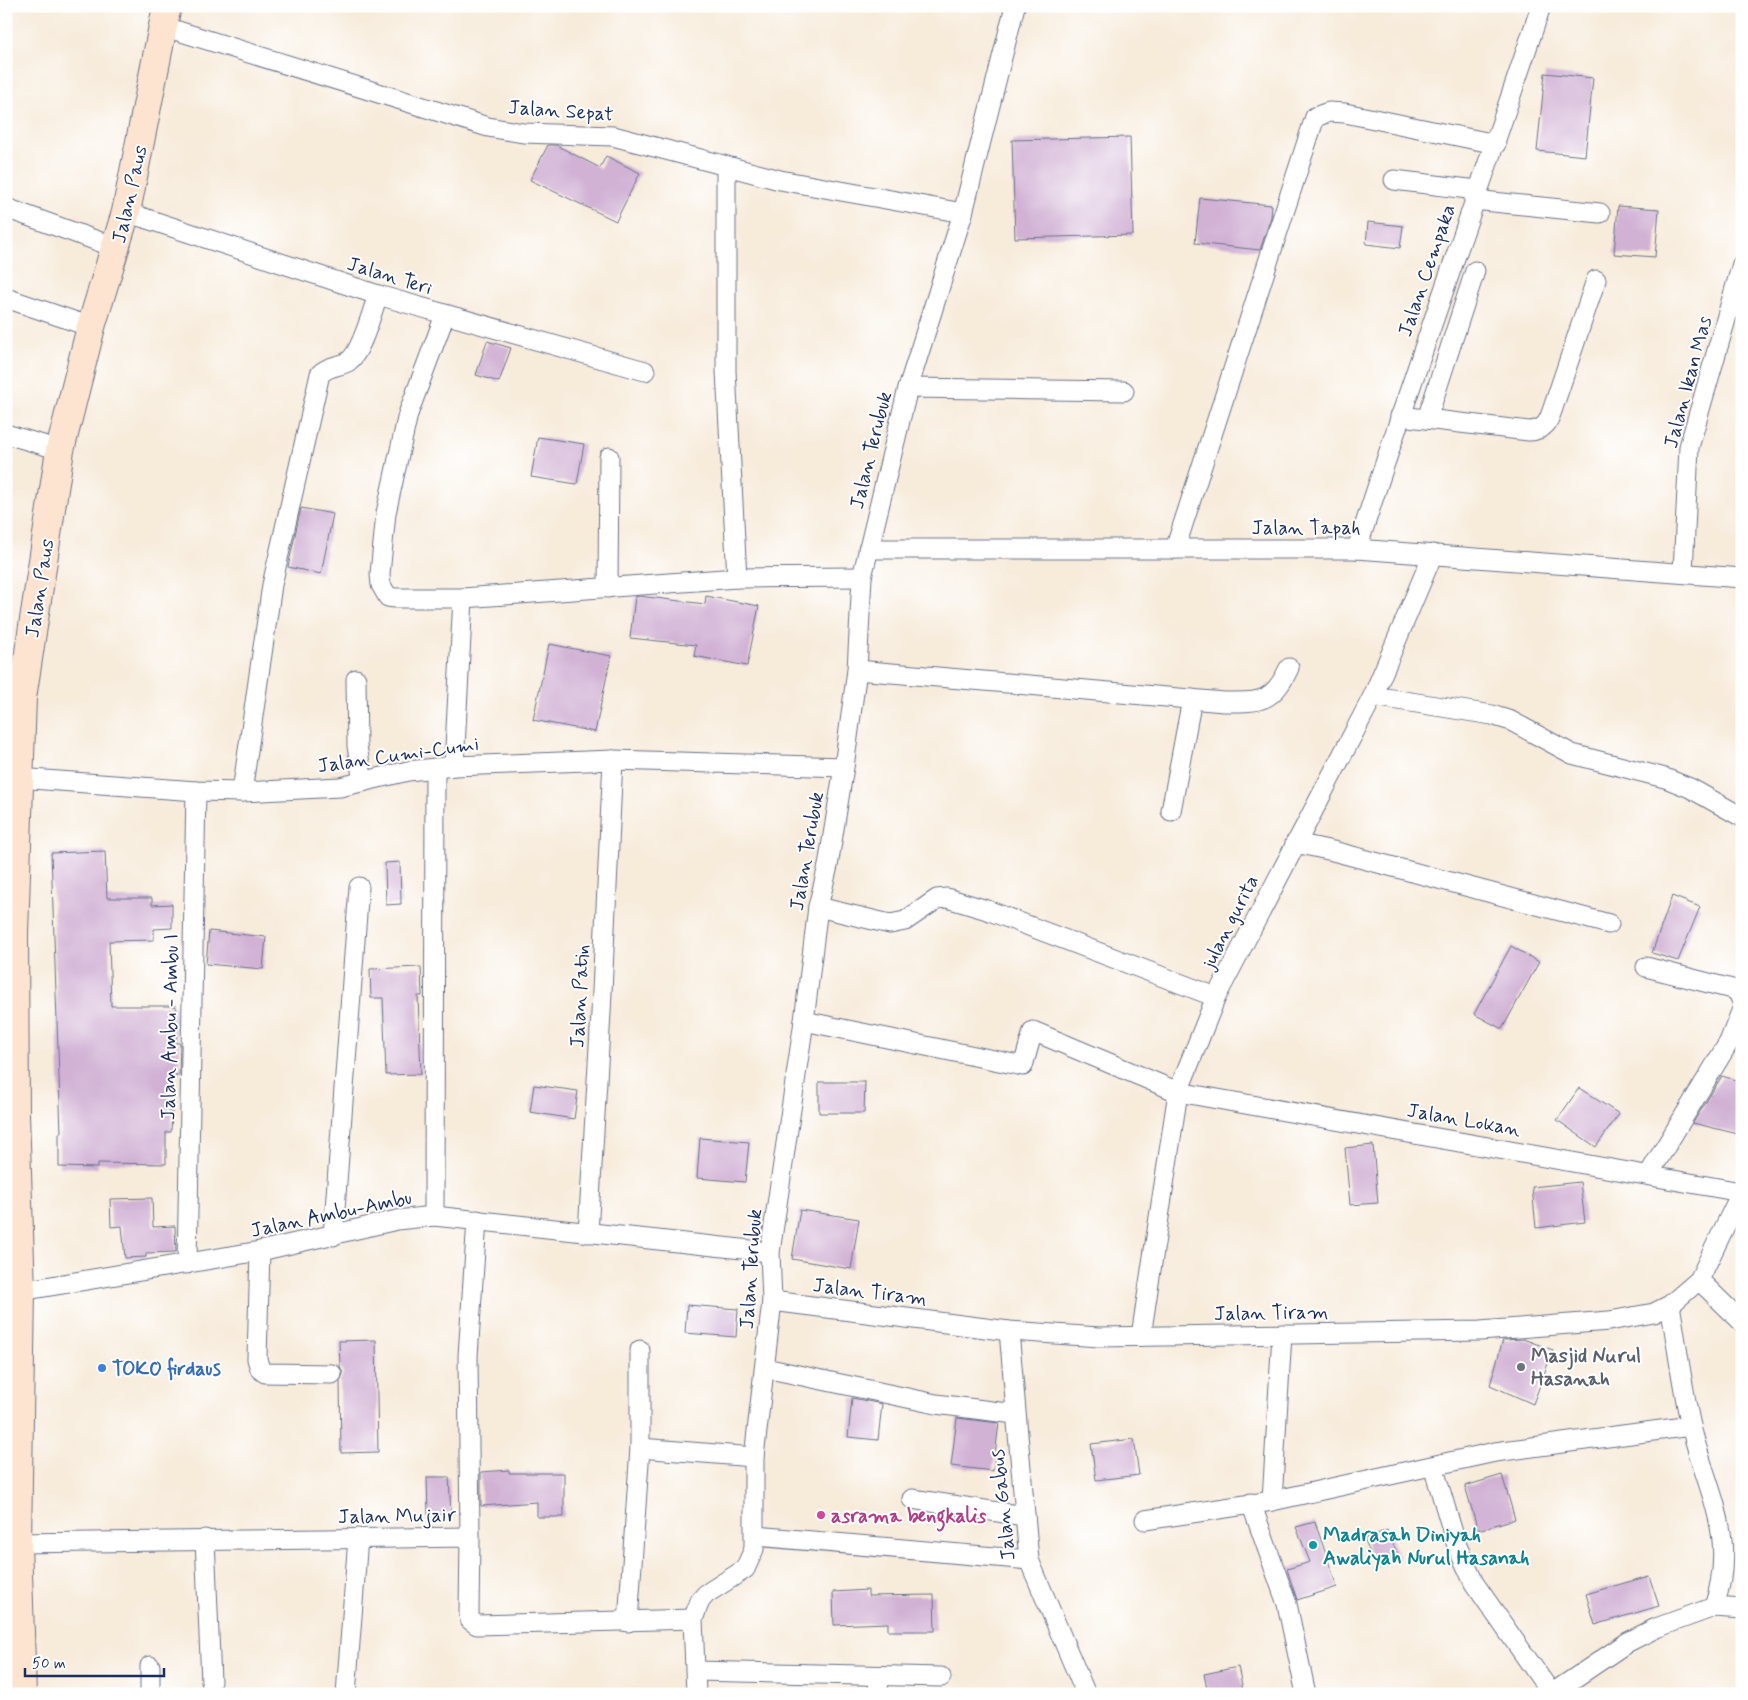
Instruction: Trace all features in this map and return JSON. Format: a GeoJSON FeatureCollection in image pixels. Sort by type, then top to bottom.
{"type":"FeatureCollection","features":[{"type":"Feature","properties":{"kind":"main road","name":"Jalan Paus"},"geometry":{"type":"LineString","coordinates":[[22,1694],[13,1589],[17,1543],[22,1291],[15,1114],[14,981],[18,778],[14,697],[60,450],[91,328],[117,248],[126,212],[144,131],[164,16]]}},
{"type":"Feature","properties":{"kind":"street","name":"Jalan Terubuk"},"geometry":{"type":"LineString","coordinates":[[696,1694],[693,1619],[700,1601],[706,1594],[746,1569],[754,1549],[754,1457],[772,1301],[770,1252],[804,1021],[818,908],[828,866],[844,767],[857,670],[862,577],[908,388],[963,213],[1015,6]]}},
{"type":"Feature","properties":{"kind":"street","name":"Jalan Cempaka"},"geometry":{"type":"LineString","coordinates":[[1357,549],[1400,416],[1476,195],[1496,144],[1541,6]]}},
{"type":"Feature","properties":{"kind":"street","name":"Jalan Sepat"},"geometry":{"type":"LineString","coordinates":[[164,16],[488,126],[523,133],[613,136],[780,180],[963,213]]}},
{"type":"Feature","properties":{"kind":"street"},"geometry":{"type":"LineString","coordinates":[[1175,549],[1315,117],[1329,112],[1344,113],[1496,144]]}},
{"type":"Feature","properties":{"kind":"street"},"geometry":{"type":"LineString","coordinates":[[726,166],[726,371],[736,578]]}},
{"type":"Feature","properties":{"kind":"street"},"geometry":{"type":"LineString","coordinates":[[1394,180],[1476,195],[1600,213]]}},
{"type":"Feature","properties":{"kind":"street"},"geometry":{"type":"LineString","coordinates":[[6,208],[117,248]]}},
{"type":"Feature","properties":{"kind":"street","name":"Jalan Teri"},"geometry":{"type":"LineString","coordinates":[[126,212],[378,295],[645,371]]}},
{"type":"Feature","properties":{"kind":"street","name":"Jalan Ikan Mas"},"geometry":{"type":"LineString","coordinates":[[1683,572],[1689,447],[1742,264]]}},
{"type":"Feature","properties":{"kind":"street"},"geometry":{"type":"LineString","coordinates":[[1427,419],[1475,271]]}},
{"type":"Feature","properties":{"kind":"street"},"geometry":{"type":"LineString","coordinates":[[1400,416],[1530,431],[1540,430],[1546,425],[1596,280]]}},
{"type":"Feature","properties":{"kind":"street"},"geometry":{"type":"LineString","coordinates":[[242,792],[272,585],[320,374],[328,368],[350,360],[355,354],[378,295]]}},
{"type":"Feature","properties":{"kind":"street"},"geometry":{"type":"LineString","coordinates":[[6,298],[91,328]]}},
{"type":"Feature","properties":{"kind":"street"},"geometry":{"type":"LineString","coordinates":[[445,315],[408,414],[386,513],[380,574],[381,584],[388,597],[463,598],[736,578],[862,577]]}},
{"type":"Feature","properties":{"kind":"street"},"geometry":{"type":"LineString","coordinates":[[1431,327],[1453,334]]}},
{"type":"Feature","properties":{"kind":"street"},"geometry":{"type":"LineString","coordinates":[[908,388],[1124,391]]}},
{"type":"Feature","properties":{"kind":"street"},"geometry":{"type":"LineString","coordinates":[[6,434],[60,450]]}},
{"type":"Feature","properties":{"kind":"street"},"geometry":{"type":"LineString","coordinates":[[608,588],[609,457]]}},
{"type":"Feature","properties":{"kind":"street","name":"Jalan Tapah"},"geometry":{"type":"LineString","coordinates":[[868,549],[1357,549],[1683,572],[1742,578]]}},
{"type":"Feature","properties":{"kind":"street","name":"julan gurita"},"geometry":{"type":"LineString","coordinates":[[1142,1336],[1178,1092],[1216,997],[1373,696],[1433,554]]}},
{"type":"Feature","properties":{"kind":"street"},"geometry":{"type":"LineString","coordinates":[[434,1216],[445,767],[463,598]]}},
{"type":"Feature","properties":{"kind":"street"},"geometry":{"type":"LineString","coordinates":[[857,670],[1192,699],[1251,702],[1268,698],[1281,686],[1289,668]]}},
{"type":"Feature","properties":{"kind":"street"},"geometry":{"type":"LineString","coordinates":[[356,679],[357,746],[363,782]]}},
{"type":"Feature","properties":{"kind":"street"},"geometry":{"type":"LineString","coordinates":[[1373,696],[1492,715],[1512,721],[1572,754],[1665,778],[1690,788],[1742,817]]}},
{"type":"Feature","properties":{"kind":"street"},"geometry":{"type":"LineString","coordinates":[[1171,811],[1192,699]]}},
{"type":"Feature","properties":{"kind":"street","name":"Jalan Cumi-Cumi"},"geometry":{"type":"LineString","coordinates":[[18,778],[196,791],[242,792],[340,787],[408,771],[445,767],[613,760],[844,767]]}},
{"type":"Feature","properties":{"kind":"street","name":"Jalan Patin"},"geometry":{"type":"LineString","coordinates":[[588,1233],[602,1013],[613,760]]}},
{"type":"Feature","properties":{"kind":"street","name":"Jalan Ambu - Ambu I"},"geometry":{"type":"LineString","coordinates":[[187,1264],[196,791]]}},
{"type":"Feature","properties":{"kind":"street"},"geometry":{"type":"LineString","coordinates":[[1295,843],[1333,851],[1609,924]]}},
{"type":"Feature","properties":{"kind":"street"},"geometry":{"type":"LineString","coordinates":[[333,1236],[359,887]]}},
{"type":"Feature","properties":{"kind":"street"},"geometry":{"type":"LineString","coordinates":[[818,908],[890,924],[905,921],[937,899],[948,898],[996,914],[1216,997]]}},
{"type":"Feature","properties":{"kind":"street"},"geometry":{"type":"LineString","coordinates":[[1646,967],[1732,989],[1738,992],[1742,1002]]}},
{"type":"Feature","properties":{"kind":"street"},"geometry":{"type":"LineString","coordinates":[[1649,1174],[1729,1042],[1742,1009]]}},
{"type":"Feature","properties":{"kind":"street","name":"Jalan Lokan"},"geometry":{"type":"LineString","coordinates":[[804,1021],[1023,1066],[1033,1031],[1178,1092],[1742,1191]]}},
{"type":"Feature","properties":{"kind":"street"},"geometry":{"type":"LineString","coordinates":[[1742,1191],[1700,1280],[1742,1322]]}},
{"type":"Feature","properties":{"kind":"street","name":"Jalan Ambu-Ambu"},"geometry":{"type":"LineString","coordinates":[[22,1291],[260,1251],[397,1220],[434,1216],[770,1252]]}},
{"type":"Feature","properties":{"kind":"street"},"geometry":{"type":"LineString","coordinates":[[470,1537],[468,1356],[477,1220]]}},
{"type":"Feature","properties":{"kind":"street"},"geometry":{"type":"LineString","coordinates":[[260,1251],[257,1359],[260,1369],[265,1373],[332,1374]]}},
{"type":"Feature","properties":{"kind":"street","name":"Jalan Tiram"},"geometry":{"type":"LineString","coordinates":[[772,1301],[1009,1331],[1099,1336],[1480,1331],[1609,1322],[1654,1314],[1670,1305],[1700,1280]]}},
{"type":"Feature","properties":{"kind":"street"},"geometry":{"type":"LineString","coordinates":[[1670,1305],[1691,1426],[1721,1523],[1724,1556],[1721,1586],[1714,1608]]}},
{"type":"Feature","properties":{"kind":"street","name":"Jalan Gabus"},"geometry":{"type":"LineString","coordinates":[[1009,1331],[1029,1560],[1086,1694]]}},
{"type":"Feature","properties":{"kind":"street"},"geometry":{"type":"LineString","coordinates":[[1272,1501],[1282,1334]]}},
{"type":"Feature","properties":{"kind":"street"},"geometry":{"type":"LineString","coordinates":[[628,1622],[640,1448],[640,1350]]}},
{"type":"Feature","properties":{"kind":"street"},"geometry":{"type":"LineString","coordinates":[[765,1368],[943,1405],[1015,1414]]}},
{"type":"Feature","properties":{"kind":"street"},"geometry":{"type":"LineString","coordinates":[[1145,1520],[1272,1501],[1495,1452],[1691,1426]]}},
{"type":"Feature","properties":{"kind":"street"},"geometry":{"type":"LineString","coordinates":[[640,1448],[754,1457]]}},
{"type":"Feature","properties":{"kind":"street"},"geometry":{"type":"LineString","coordinates":[[1433,1466],[1457,1546],[1474,1583],[1551,1694],[1628,1642],[1656,1628],[1714,1608],[1742,1609]]}},
{"type":"Feature","properties":{"kind":"street"},"geometry":{"type":"LineString","coordinates":[[912,1499],[1025,1516]]}},
{"type":"Feature","properties":{"kind":"street"},"geometry":{"type":"LineString","coordinates":[[1251,1503],[1287,1604],[1306,1694]]}},
{"type":"Feature","properties":{"kind":"street"},"geometry":{"type":"LineString","coordinates":[[755,1536],[1029,1560]]}},
{"type":"Feature","properties":{"kind":"street","name":"Jalan Mujair"},"geometry":{"type":"LineString","coordinates":[[17,1543],[205,1538],[470,1537],[469,1614],[473,1623],[477,1625],[693,1619]]}},
{"type":"Feature","properties":{"kind":"street"},"geometry":{"type":"LineString","coordinates":[[205,1538],[211,1682]]}},
{"type":"Feature","properties":{"kind":"street"},"geometry":{"type":"LineString","coordinates":[[346,1694],[358,1538]]}},
{"type":"Feature","properties":{"kind":"street"},"geometry":{"type":"LineString","coordinates":[[150,1666],[150,1694]]}},
{"type":"Feature","properties":{"kind":"street"},"geometry":{"type":"LineString","coordinates":[[696,1671],[879,1685],[941,1678]]}},
{"type":"Feature","properties":{"kind":"building"},"geometry":{"type":"Polygon","coordinates":[[[1545,73],[1593,78],[1585,156],[1537,151],[1545,73]]]}},
{"type":"Feature","properties":{"kind":"building"},"geometry":{"type":"Polygon","coordinates":[[[1130,137],[1133,235],[1015,238],[1012,140],[1130,137]]]}},
{"type":"Feature","properties":{"kind":"building"},"geometry":{"type":"Polygon","coordinates":[[[548,145],[556,145],[600,168],[606,156],[640,173],[616,221],[530,180],[548,145]]]}},
{"type":"Feature","properties":{"kind":"building"},"geometry":{"type":"Polygon","coordinates":[[[1200,198],[1272,205],[1271,217],[1260,250],[1195,243],[1200,198]]]}},
{"type":"Feature","properties":{"kind":"building"},"geometry":{"type":"Polygon","coordinates":[[[1618,206],[1659,209],[1655,257],[1614,254],[1618,206]]]}},
{"type":"Feature","properties":{"kind":"building"},"geometry":{"type":"Polygon","coordinates":[[[1368,222],[1403,226],[1400,248],[1366,244],[1368,222]]]}},
{"type":"Feature","properties":{"kind":"building"},"geometry":{"type":"Polygon","coordinates":[[[487,341],[511,348],[499,382],[476,375],[487,341]]]}},
{"type":"Feature","properties":{"kind":"building"},"geometry":{"type":"Polygon","coordinates":[[[538,437],[584,444],[577,484],[531,477],[538,437]]]}},
{"type":"Feature","properties":{"kind":"building"},"geometry":{"type":"Polygon","coordinates":[[[301,508],[333,514],[321,574],[288,567],[301,508]]]}},
{"type":"Feature","properties":{"kind":"building"},"geometry":{"type":"Polygon","coordinates":[[[706,596],[759,606],[747,666],[694,656],[696,645],[630,638],[635,597],[705,604],[706,596]]]}},
{"type":"Feature","properties":{"kind":"building"},"geometry":{"type":"Polygon","coordinates":[[[549,644],[611,656],[595,732],[533,720],[549,644]]]}},
{"type":"Feature","properties":{"kind":"building"},"geometry":{"type":"Polygon","coordinates":[[[105,851],[107,898],[152,898],[152,905],[172,904],[172,928],[154,929],[154,940],[109,941],[111,1006],[176,1006],[176,1043],[180,1043],[179,1075],[171,1075],[169,1112],[172,1112],[171,1132],[166,1132],[166,1164],[98,1163],[98,1168],[59,1167],[59,1133],[61,1133],[51,853],[105,851]]]}},
{"type":"Feature","properties":{"kind":"building"},"geometry":{"type":"Polygon","coordinates":[[[400,862],[401,904],[386,905],[385,863],[400,862]]]}},
{"type":"Feature","properties":{"kind":"building"},"geometry":{"type":"Polygon","coordinates":[[[1672,896],[1700,907],[1678,961],[1652,953],[1672,896]]]}},
{"type":"Feature","properties":{"kind":"building"},"geometry":{"type":"Polygon","coordinates":[[[209,931],[266,937],[263,969],[206,964],[209,931]]]}},
{"type":"Feature","properties":{"kind":"building"},"geometry":{"type":"Polygon","coordinates":[[[1511,946],[1539,962],[1502,1029],[1474,1014],[1511,946]]]}},
{"type":"Feature","properties":{"kind":"building"},"geometry":{"type":"Polygon","coordinates":[[[421,967],[422,996],[418,996],[421,1074],[386,1075],[383,998],[371,998],[370,969],[421,967]]]}},
{"type":"Feature","properties":{"kind":"building"},"geometry":{"type":"Polygon","coordinates":[[[1722,1076],[1742,1082],[1742,1135],[1693,1123],[1722,1076]]]}},
{"type":"Feature","properties":{"kind":"building"},"geometry":{"type":"Polygon","coordinates":[[[819,1082],[865,1082],[864,1113],[819,1113],[819,1082]]]}},
{"type":"Feature","properties":{"kind":"building"},"geometry":{"type":"Polygon","coordinates":[[[534,1085],[578,1091],[574,1119],[530,1112],[534,1085]]]}},
{"type":"Feature","properties":{"kind":"building"},"geometry":{"type":"Polygon","coordinates":[[[1579,1088],[1619,1114],[1596,1147],[1557,1120],[1579,1088]]]}},
{"type":"Feature","properties":{"kind":"building"},"geometry":{"type":"Polygon","coordinates":[[[700,1138],[749,1142],[745,1182],[697,1178],[700,1138]]]}},
{"type":"Feature","properties":{"kind":"building"},"geometry":{"type":"Polygon","coordinates":[[[1373,1145],[1378,1203],[1350,1205],[1345,1148],[1373,1145]]]}},
{"type":"Feature","properties":{"kind":"building"},"geometry":{"type":"Polygon","coordinates":[[[1580,1182],[1585,1222],[1536,1228],[1532,1187],[1580,1182]]]}},
{"type":"Feature","properties":{"kind":"building"},"geometry":{"type":"Polygon","coordinates":[[[152,1198],[153,1227],[175,1226],[176,1252],[146,1253],[146,1257],[125,1258],[122,1226],[111,1227],[110,1199],[152,1198]]]}},
{"type":"Feature","properties":{"kind":"building"},"geometry":{"type":"Polygon","coordinates":[[[800,1210],[859,1219],[851,1269],[792,1259],[800,1210]]]}},
{"type":"Feature","properties":{"kind":"building"},"geometry":{"type":"Polygon","coordinates":[[[687,1305],[738,1309],[736,1337],[685,1333],[687,1305]]]}},
{"type":"Feature","properties":{"kind":"building","name":"Masjid Nurul Hasanah"},"geometry":{"type":"Polygon","coordinates":[[[1523,1339],[1553,1350],[1533,1404],[1490,1385],[1503,1340],[1523,1339]]]}},
{"type":"Feature","properties":{"kind":"building"},"geometry":{"type":"Polygon","coordinates":[[[376,1340],[378,1452],[341,1453],[340,1381],[343,1374],[340,1366],[339,1341],[376,1340]]]}},
{"type":"Feature","properties":{"kind":"building"},"geometry":{"type":"Polygon","coordinates":[[[852,1398],[882,1404],[878,1440],[848,1437],[852,1398]]]}},
{"type":"Feature","properties":{"kind":"building"},"geometry":{"type":"Polygon","coordinates":[[[957,1418],[999,1423],[993,1471],[951,1466],[957,1418]]]}},
{"type":"Feature","properties":{"kind":"building"},"geometry":{"type":"Polygon","coordinates":[[[1134,1439],[1139,1475],[1096,1480],[1091,1444],[1134,1439]]]}},
{"type":"Feature","properties":{"kind":"building"},"geometry":{"type":"Polygon","coordinates":[[[509,1470],[509,1473],[564,1473],[564,1517],[537,1517],[537,1502],[481,1506],[481,1472],[509,1470]]]}},
{"type":"Feature","properties":{"kind":"building"},"geometry":{"type":"Polygon","coordinates":[[[1502,1475],[1515,1519],[1478,1530],[1465,1486],[1502,1475]]]}},
{"type":"Feature","properties":{"kind":"building"},"geometry":{"type":"Polygon","coordinates":[[[427,1477],[449,1477],[451,1514],[428,1515],[427,1477]]]}},
{"type":"Feature","properties":{"kind":"building","name":"Madrasah Diniyah Awaliyah Nurul Hasanah"},"geometry":{"type":"Polygon","coordinates":[[[1315,1522],[1337,1587],[1297,1600],[1287,1569],[1310,1562],[1296,1527],[1315,1522]]]}},
{"type":"Feature","properties":{"kind":"building"},"geometry":{"type":"Polygon","coordinates":[[[1387,1530],[1399,1558],[1376,1567],[1364,1539],[1387,1530]]]}},
{"type":"Feature","properties":{"kind":"building"},"geometry":{"type":"Polygon","coordinates":[[[1649,1576],[1659,1606],[1595,1625],[1586,1594],[1649,1576]]]}},
{"type":"Feature","properties":{"kind":"building"},"geometry":{"type":"Polygon","coordinates":[[[868,1590],[868,1596],[934,1595],[935,1631],[888,1631],[888,1623],[834,1625],[833,1592],[868,1590]]]}},
{"type":"Feature","properties":{"kind":"building"},"geometry":{"type":"Polygon","coordinates":[[[1238,1667],[1244,1694],[1208,1694],[1204,1674],[1238,1667]]]}},
{"type":"Feature","properties":{"kind":"place","name":"Masjid Nurul Hasanah"},"geometry":{"type":"Point","coordinates":[1521,1367]}},
{"type":"Feature","properties":{"kind":"place","name":"TOKO firdaus"},"geometry":{"type":"Point","coordinates":[102,1368]}},
{"type":"Feature","properties":{"kind":"place","name":"asrama bengkalis"},"geometry":{"type":"Point","coordinates":[821,1515]}},
{"type":"Feature","properties":{"kind":"place","name":"Madrasah Diniyah Awaliyah Nurul Hasanah"},"geometry":{"type":"Point","coordinates":[1313,1545]}}]}
